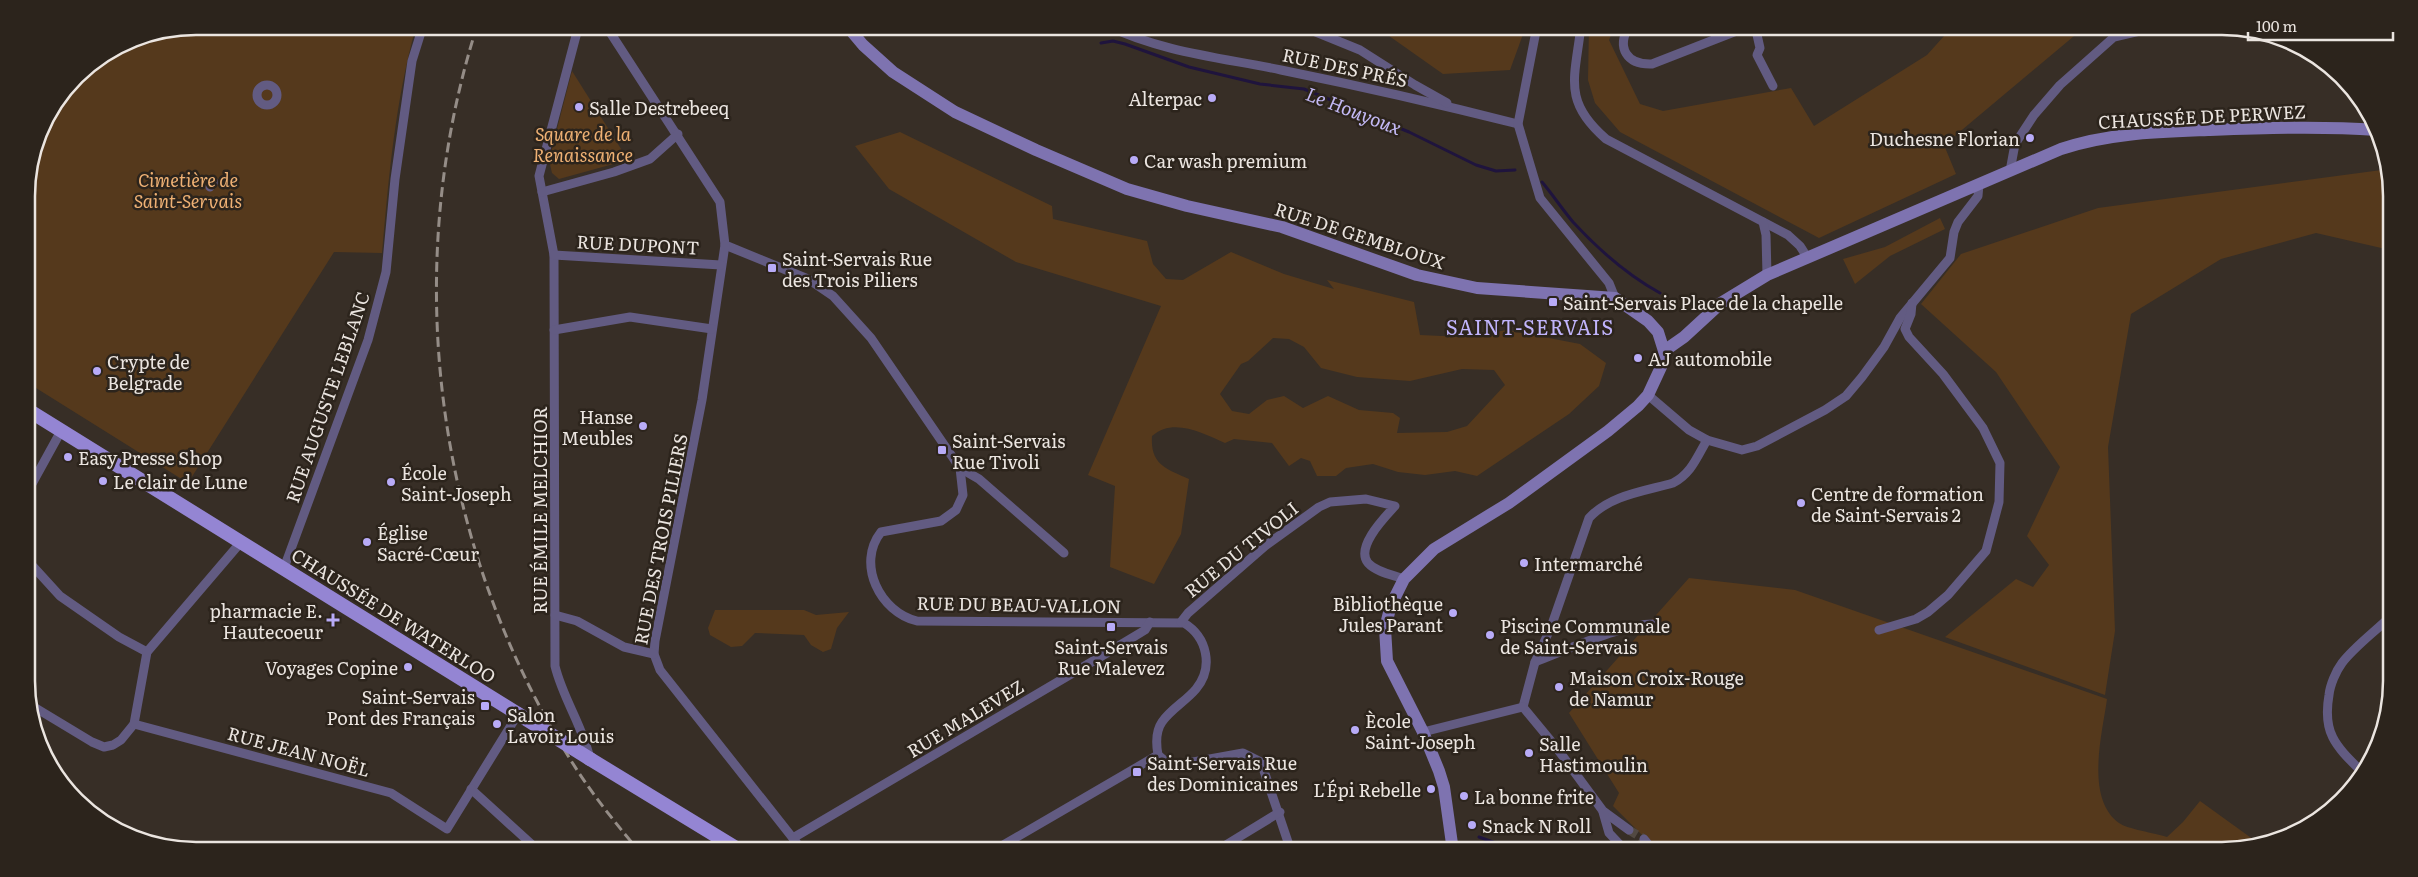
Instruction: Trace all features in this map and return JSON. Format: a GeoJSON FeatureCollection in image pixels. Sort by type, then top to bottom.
{"type":"FeatureCollection","features":[{"type":"Feature","properties":{"kind":"main road","name":"RUE DE GEMBLOUX"},"geometry":{"type":"LineString","coordinates":[[854,35],[862,46],[892,72],[955,112],[1036,150],[1127,189],[1187,206],[1282,227],[1418,275],[1477,288],[1615,298]]}},
{"type":"Feature","properties":{"kind":"main road","name":"CHAUSSÉE DE PERWEZ"},"geometry":{"type":"LineString","coordinates":[[1664,351],[1684,337],[1721,303],[1767,275],[1978,184],[2087,140],[2137,133],[2288,127],[2368,130]]}},
{"type":"Feature","properties":{"kind":"main road"},"geometry":{"type":"LineString","coordinates":[[1452,842],[1444,787],[1423,732],[1388,661],[1385,628],[1391,604],[1404,579],[1434,549],[1509,503],[1608,431],[1648,396],[1661,367],[1664,351],[1661,337],[1648,321],[1615,298]]}},
{"type":"Feature","properties":{"kind":"main road","name":"CHAUSSÉE DE WATERLOO"},"geometry":{"type":"LineString","coordinates":[[35,414],[726,842]]}},
{"type":"Feature","properties":{"kind":"street","name":"RUE AUGUSTE LEBLANC"},"geometry":{"type":"LineString","coordinates":[[284,568],[368,340],[386,272],[395,178],[412,61],[420,35]]}},
{"type":"Feature","properties":{"kind":"street","name":"RUE ÉMILE MELCHIOR"},"geometry":{"type":"LineString","coordinates":[[576,35],[540,176],[554,255],[555,666],[560,687],[586,739],[590,758]]}},
{"type":"Feature","properties":{"kind":"street"},"geometry":{"type":"LineString","coordinates":[[612,35],[678,134],[720,202],[725,245]]}},
{"type":"Feature","properties":{"kind":"street","name":"RUE DES PRÉS"},"geometry":{"type":"LineString","coordinates":[[1128,35],[1184,50],[1371,88],[1518,124]]}},
{"type":"Feature","properties":{"kind":"street"},"geometry":{"type":"LineString","coordinates":[[1323,35],[1360,50],[1415,85],[1459,109]]}},
{"type":"Feature","properties":{"kind":"street"},"geometry":{"type":"LineString","coordinates":[[1535,35],[1518,124],[1540,198],[1609,284],[1615,298]]}},
{"type":"Feature","properties":{"kind":"street"},"geometry":{"type":"LineString","coordinates":[[1580,35],[1575,99],[1582,114],[1592,126],[1606,139],[1788,235],[1800,246],[1807,257]]}},
{"type":"Feature","properties":{"kind":"street"},"geometry":{"type":"LineString","coordinates":[[1624,35],[1623,45],[1627,56],[1642,64],[1652,64],[1726,35]]}},
{"type":"Feature","properties":{"kind":"street"},"geometry":{"type":"LineString","coordinates":[[1757,35],[1760,48],[1758,55],[1773,86]]}},
{"type":"Feature","properties":{"kind":"street"},"geometry":{"type":"LineString","coordinates":[[2010,171],[2015,144],[2034,115],[2060,85],[2114,37],[2123,35]]}},
{"type":"Feature","properties":{"kind":"street"},"geometry":{"type":"LineString","coordinates":[[542,192],[614,172],[650,159],[678,134]]}},
{"type":"Feature","properties":{"kind":"street"},"geometry":{"type":"LineString","coordinates":[[1648,396],[1689,430],[1707,440],[1742,450],[1757,446],[1825,410],[1846,396],[1862,377],[1884,347],[1900,318],[1950,258],[1954,232],[1958,222],[1978,196],[1978,184]]}},
{"type":"Feature","properties":{"kind":"street"},"geometry":{"type":"LineString","coordinates":[[1763,222],[1766,235],[1767,275]]}},
{"type":"Feature","properties":{"kind":"street","name":"RUE DES TROIS PILIERS"},"geometry":{"type":"LineString","coordinates":[[725,245],[702,400],[654,654],[660,670],[796,842]]}},
{"type":"Feature","properties":{"kind":"street","name":"RUE DU BEAU-VALLON"},"geometry":{"type":"LineString","coordinates":[[725,245],[808,279],[833,296],[871,338],[960,468],[963,495],[956,510],[941,522],[881,532],[874,542],[870,552],[878,592],[897,614],[917,621],[1181,622]]}},
{"type":"Feature","properties":{"kind":"street","name":"RUE DUPONT"},"geometry":{"type":"LineString","coordinates":[[554,255],[721,265]]}},
{"type":"Feature","properties":{"kind":"street"},"geometry":{"type":"LineString","coordinates":[[1879,630],[1928,612],[1948,595],[1986,551],[1999,502],[2000,463],[1983,428],[1943,374],[1909,337],[1905,329],[1911,314],[1912,303]]}},
{"type":"Feature","properties":{"kind":"street"},"geometry":{"type":"LineString","coordinates":[[554,330],[630,318],[712,330]]}},
{"type":"Feature","properties":{"kind":"street"},"geometry":{"type":"LineString","coordinates":[[35,478],[61,431]]}},
{"type":"Feature","properties":{"kind":"street"},"geometry":{"type":"LineString","coordinates":[[1523,707],[1535,662],[1551,627],[1572,560],[1589,518],[1599,507],[1682,479],[1707,440]]}},
{"type":"Feature","properties":{"kind":"street"},"geometry":{"type":"LineString","coordinates":[[960,468],[979,479],[1064,553]]}},
{"type":"Feature","properties":{"kind":"street","name":"RUE DU TIVOLI"},"geometry":{"type":"LineString","coordinates":[[1181,622],[1188,613],[1265,546],[1319,507],[1330,502],[1366,499],[1395,506],[1368,538],[1365,554],[1369,564],[1404,579]]}},
{"type":"Feature","properties":{"kind":"street"},"geometry":{"type":"LineString","coordinates":[[37,709],[92,742],[104,747],[113,745],[121,740],[134,724],[147,652],[241,542]]}},
{"type":"Feature","properties":{"kind":"street"},"geometry":{"type":"LineString","coordinates":[[35,569],[60,596],[119,637],[147,652]]}},
{"type":"Feature","properties":{"kind":"street"},"geometry":{"type":"LineString","coordinates":[[555,615],[577,621],[624,647],[654,654]]}},
{"type":"Feature","properties":{"kind":"street","name":"RUE MALEVEZ"},"geometry":{"type":"LineString","coordinates":[[793,838],[1117,647],[1144,630],[1150,622]]}},
{"type":"Feature","properties":{"kind":"street"},"geometry":{"type":"LineString","coordinates":[[1181,622],[1194,629],[1201,637],[1206,653],[1206,672],[1197,688],[1162,722],[1155,740],[1158,755],[1171,766],[1243,753],[1261,762],[1280,812],[1289,842]]}},
{"type":"Feature","properties":{"kind":"street"},"geometry":{"type":"LineString","coordinates":[[1535,662],[1606,635],[1646,624],[1656,624]]}},
{"type":"Feature","properties":{"kind":"street"},"geometry":{"type":"LineString","coordinates":[[2357,767],[2338,748],[2331,736],[2325,715],[2330,689],[2341,664],[2383,624]]}},
{"type":"Feature","properties":{"kind":"street"},"geometry":{"type":"LineString","coordinates":[[1423,732],[1523,707]]}},
{"type":"Feature","properties":{"kind":"street"},"geometry":{"type":"LineString","coordinates":[[1523,707],[1556,746],[1603,811],[1629,830]]}},
{"type":"Feature","properties":{"kind":"street"},"geometry":{"type":"LineString","coordinates":[[518,714],[471,789],[529,842]]}},
{"type":"Feature","properties":{"kind":"street","name":"RUE JEAN NOËL"},"geometry":{"type":"LineString","coordinates":[[134,724],[392,793],[447,829],[471,789]]}},
{"type":"Feature","properties":{"kind":"street"},"geometry":{"type":"LineString","coordinates":[[1008,842],[1158,755]]}},
{"type":"Feature","properties":{"kind":"street"},"geometry":{"type":"LineString","coordinates":[[1603,811],[1609,833],[1618,842]]}},
{"type":"Feature","properties":{"kind":"street"},"geometry":{"type":"LineString","coordinates":[[1231,842],[1280,812]]}},
{"type":"Feature","properties":{"kind":"green space","name":"Cimetière de Saint-Servais"},"geometry":{"type":"Polygon","coordinates":[[[196,35],[414,35],[398,111],[390,167],[382,253],[334,252],[188,483],[35,387],[35,186],[40,155],[52,125],[68,98],[90,75],[107,62],[125,52],[155,40],[175,36],[196,35]]]}},
{"type":"Feature","properties":{"kind":"green space"},"geometry":{"type":"Polygon","coordinates":[[[1388,35],[1523,35],[1510,70],[1443,74],[1388,35]]]}},
{"type":"Feature","properties":{"kind":"green space"},"geometry":{"type":"Polygon","coordinates":[[[1589,35],[1611,35],[1609,40],[1640,104],[1663,111],[1791,88],[1814,126],[1927,55],[1945,35],[2075,35],[1944,145],[1956,174],[1819,238],[1620,132],[1595,103],[1588,80],[1589,35]]]}},
{"type":"Feature","properties":{"kind":"green space","name":"Square de la Renaissance"},"geometry":{"type":"Polygon","coordinates":[[[572,71],[628,160],[559,179],[552,173],[549,160],[572,71]]]}},
{"type":"Feature","properties":{"kind":"green space"},"geometry":{"type":"Polygon","coordinates":[[[900,132],[1052,206],[1053,219],[1147,241],[1153,264],[1166,279],[1183,280],[1231,252],[1284,274],[1334,289],[1327,280],[1414,302],[1420,335],[1464,337],[1507,330],[1580,344],[1606,363],[1599,386],[1569,414],[1477,476],[1455,471],[1425,475],[1398,472],[1373,464],[1346,468],[1336,476],[1317,476],[1310,461],[1301,458],[1289,466],[1272,443],[1234,439],[1225,443],[1198,431],[1179,427],[1160,430],[1152,436],[1152,446],[1157,460],[1167,469],[1189,479],[1181,534],[1154,584],[1110,567],[1115,486],[1088,475],[1161,306],[1016,262],[889,189],[855,146],[900,132]],[[1273,338],[1248,361],[1241,364],[1220,394],[1232,411],[1249,414],[1267,400],[1284,396],[1303,408],[1328,396],[1359,410],[1393,413],[1400,418],[1397,433],[1447,432],[1467,426],[1505,385],[1494,370],[1462,369],[1410,381],[1357,377],[1321,368],[1304,347],[1289,339],[1273,338]]]}},
{"type":"Feature","properties":{"kind":"green space"},"geometry":{"type":"Polygon","coordinates":[[[2381,170],[2382,175],[2383,248],[2316,233],[2221,259],[2131,314],[2108,447],[2115,631],[2105,695],[1945,637],[2016,579],[2033,587],[2049,565],[2027,536],[2060,467],[1996,372],[1921,304],[1961,254],[2098,208],[2381,170]]]}},
{"type":"Feature","properties":{"kind":"green space"},"geometry":{"type":"Polygon","coordinates":[[[1940,218],[1945,229],[1890,256],[1855,284],[1843,259],[1885,247],[1940,218]]]}},
{"type":"Feature","properties":{"kind":"green space"},"geometry":{"type":"Polygon","coordinates":[[[1689,578],[1795,590],[2107,699],[2098,765],[2099,782],[2102,798],[2109,812],[2119,823],[2167,837],[2183,822],[2200,801],[2253,839],[2232,842],[1649,842],[1613,806],[1619,793],[1569,713],[1689,578]]]}},
{"type":"Feature","properties":{"kind":"green space"},"geometry":{"type":"Polygon","coordinates":[[[715,610],[804,610],[816,615],[849,612],[837,628],[831,649],[823,652],[811,645],[804,635],[755,633],[742,646],[731,647],[710,635],[708,628],[715,610]]]}},
{"type":"Feature","properties":{"kind":"waterway","name":"Le Houyoux"},"geometry":{"type":"LineString","coordinates":[[1101,43],[1113,41],[1125,44],[1189,67],[1260,84],[1304,89],[1409,132],[1476,165],[1496,171],[1515,170]]}},
{"type":"Feature","properties":{"kind":"waterway","name":"Le Houyoux"},"geometry":{"type":"LineString","coordinates":[[1542,182],[1573,222],[1592,242],[1625,270],[1660,293]]}},
{"type":"Feature","properties":{"kind":"waterway","name":"Le Houyoux"},"geometry":{"type":"LineString","coordinates":[[1479,837],[1493,842]]}},
{"type":"Feature","properties":{"kind":"tunnel"},"geometry":{"type":"LineString","coordinates":[[1629,830],[1644,839]]}},
{"type":"Feature","properties":{"kind":"railway"},"geometry":{"type":"LineString","coordinates":[[475,35],[453,120],[439,216],[437,313],[444,409],[463,504],[491,597],[529,686],[577,770],[632,842]]}},
{"type":"Feature","properties":{"kind":"place","name":"Alterpac"},"geometry":{"type":"Point","coordinates":[1212,98]}},
{"type":"Feature","properties":{"kind":"place","name":"Salle Destrebeeq"},"geometry":{"type":"Point","coordinates":[579,107]}},
{"type":"Feature","properties":{"kind":"place","name":"Duchesne Florian"},"geometry":{"type":"Point","coordinates":[2030,138]}},
{"type":"Feature","properties":{"kind":"place","name":"Car wash premium"},"geometry":{"type":"Point","coordinates":[1134,160]}},
{"type":"Feature","properties":{"kind":"place","name":"Saint-Servais Rue des Trois Piliers"},"geometry":{"type":"Point","coordinates":[772,268]}},
{"type":"Feature","properties":{"kind":"place","name":"Saint-Servais Place de la chapelle"},"geometry":{"type":"Point","coordinates":[1553,302]}},
{"type":"Feature","properties":{"kind":"place","name":"AJ automobile"},"geometry":{"type":"Point","coordinates":[1638,358]}},
{"type":"Feature","properties":{"kind":"place","name":"Crypte de Belgrade"},"geometry":{"type":"Point","coordinates":[97,371]}},
{"type":"Feature","properties":{"kind":"place","name":"Hanse Meubles"},"geometry":{"type":"Point","coordinates":[643,426]}},
{"type":"Feature","properties":{"kind":"place","name":"Saint-Servais Rue Tivoli"},"geometry":{"type":"Point","coordinates":[942,450]}},
{"type":"Feature","properties":{"kind":"place","name":"Easy Presse Shop"},"geometry":{"type":"Point","coordinates":[68,457]}},
{"type":"Feature","properties":{"kind":"place","name":"Le clair de Lune"},"geometry":{"type":"Point","coordinates":[103,481]}},
{"type":"Feature","properties":{"kind":"place","name":"École Saint-Joseph"},"geometry":{"type":"Point","coordinates":[391,482]}},
{"type":"Feature","properties":{"kind":"place","name":"Centre de formation de Saint-Servais 2"},"geometry":{"type":"Point","coordinates":[1801,503]}},
{"type":"Feature","properties":{"kind":"place","name":"Église Sacré-Cœur"},"geometry":{"type":"Point","coordinates":[367,542]}},
{"type":"Feature","properties":{"kind":"place","name":"Intermarché"},"geometry":{"type":"Point","coordinates":[1524,563]}},
{"type":"Feature","properties":{"kind":"place","name":"Bibliothèque Jules Parant"},"geometry":{"type":"Point","coordinates":[1453,613]}},
{"type":"Feature","properties":{"kind":"place","name":"pharmacie E. Hautecoeur"},"geometry":{"type":"Point","coordinates":[333,620]}},
{"type":"Feature","properties":{"kind":"place","name":"Saint-Servais Rue Malevez"},"geometry":{"type":"Point","coordinates":[1111,627]}},
{"type":"Feature","properties":{"kind":"place","name":"Piscine Communale de Saint-Servais"},"geometry":{"type":"Point","coordinates":[1490,635]}},
{"type":"Feature","properties":{"kind":"place","name":"Voyages Copine"},"geometry":{"type":"Point","coordinates":[408,667]}},
{"type":"Feature","properties":{"kind":"place","name":"Maison Croix-Rouge de Namur"},"geometry":{"type":"Point","coordinates":[1559,687]}},
{"type":"Feature","properties":{"kind":"place","name":"Saint-Servais Pont des Français"},"geometry":{"type":"Point","coordinates":[485,706]}},
{"type":"Feature","properties":{"kind":"place","name":"Salon Lavoir Louis"},"geometry":{"type":"Point","coordinates":[497,724]}},
{"type":"Feature","properties":{"kind":"place","name":"Ècole Saint-Joseph"},"geometry":{"type":"Point","coordinates":[1355,730]}},
{"type":"Feature","properties":{"kind":"place","name":"Salle Hastimoulin"},"geometry":{"type":"Point","coordinates":[1529,753]}},
{"type":"Feature","properties":{"kind":"place","name":"Saint-Servais Rue des Dominicaines"},"geometry":{"type":"Point","coordinates":[1137,772]}},
{"type":"Feature","properties":{"kind":"place","name":"L'Épi Rebelle"},"geometry":{"type":"Point","coordinates":[1431,789]}},
{"type":"Feature","properties":{"kind":"place","name":"La bonne frite"},"geometry":{"type":"Point","coordinates":[1464,796]}},
{"type":"Feature","properties":{"kind":"place","name":"Snack N Roll"},"geometry":{"type":"Point","coordinates":[1472,825]}},
{"type":"Feature","properties":{"kind":"district","name":"SAINT-SERVAIS"},"geometry":{"type":"Point","coordinates":[1530,326]}}]}
